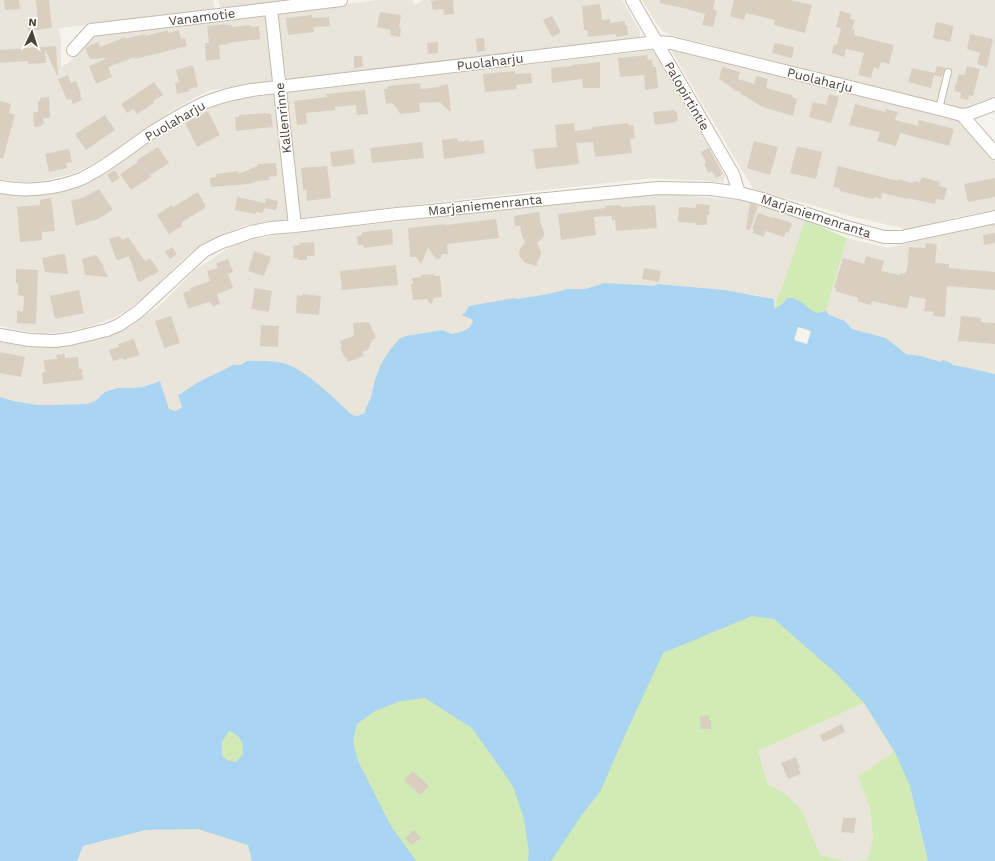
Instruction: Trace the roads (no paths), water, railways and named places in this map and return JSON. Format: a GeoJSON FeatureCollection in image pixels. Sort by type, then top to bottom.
{"type":"FeatureCollection","features":[{"type":"Feature","properties":{"kind":"street","name":"Vanamotie"},"geometry":{"type":"LineString","coordinates":[[73,50],[91,30],[341,0]]}},
{"type":"Feature","properties":{"kind":"street","name":"Palopirtintie"},"geometry":{"type":"LineString","coordinates":[[632,0],[733,174],[739,193]]}},
{"type":"Feature","properties":{"kind":"street","name":"Kallenrinne"},"geometry":{"type":"LineString","coordinates":[[271,9],[295,226]]}},
{"type":"Feature","properties":{"kind":"street","name":"Puolaharju"},"geometry":{"type":"LineString","coordinates":[[0,187],[18,189],[41,188],[63,185],[82,179],[110,163],[155,131],[195,107],[217,97],[232,93],[657,42],[671,43],[962,115]]}},
{"type":"Feature","properties":{"kind":"street"},"geometry":{"type":"LineString","coordinates":[[962,115],[969,114],[995,104]]}},
{"type":"Feature","properties":{"kind":"street"},"geometry":{"type":"LineString","coordinates":[[962,115],[995,153]]}},
{"type":"Feature","properties":{"kind":"street","name":"Marjaniemenranta"},"geometry":{"type":"LineString","coordinates":[[0,335],[29,340],[54,341],[70,339],[107,330],[119,325],[138,312],[204,251],[222,242],[251,232],[271,228],[658,188],[711,189],[739,193],[759,198],[843,226],[884,237],[901,238],[995,217]]}},
{"type":"Feature","properties":{"kind":"lane"},"geometry":{"type":"LineString","coordinates":[[939,109],[948,72]]}},
{"type":"Feature","properties":{"kind":"water"},"geometry":{"type":"Polygon","coordinates":[[[604,283],[654,286],[657,284],[725,290],[774,299],[774,308],[782,304],[787,298],[793,298],[817,313],[826,311],[829,315],[845,321],[852,329],[886,338],[906,354],[921,356],[941,362],[942,360],[953,365],[995,374],[995,861],[928,861],[910,786],[895,752],[864,703],[837,674],[774,619],[752,616],[663,653],[600,792],[583,813],[551,861],[528,861],[529,853],[524,819],[513,786],[472,728],[425,698],[401,701],[375,711],[357,724],[353,741],[358,761],[391,826],[416,861],[252,861],[248,845],[198,829],[146,830],[83,846],[77,861],[0,861],[0,397],[37,405],[87,404],[95,401],[105,392],[117,388],[143,387],[160,381],[169,409],[176,411],[182,407],[178,395],[202,380],[233,365],[241,365],[249,361],[268,361],[279,362],[294,367],[320,386],[352,415],[358,416],[366,412],[365,410],[371,397],[381,364],[399,339],[406,336],[442,330],[452,334],[459,333],[470,327],[472,324],[473,321],[471,319],[461,315],[465,313],[469,306],[542,295],[567,289],[585,289],[604,283]],[[229,731],[222,742],[222,756],[227,760],[236,762],[243,754],[243,746],[239,737],[229,731]]]}}]}
